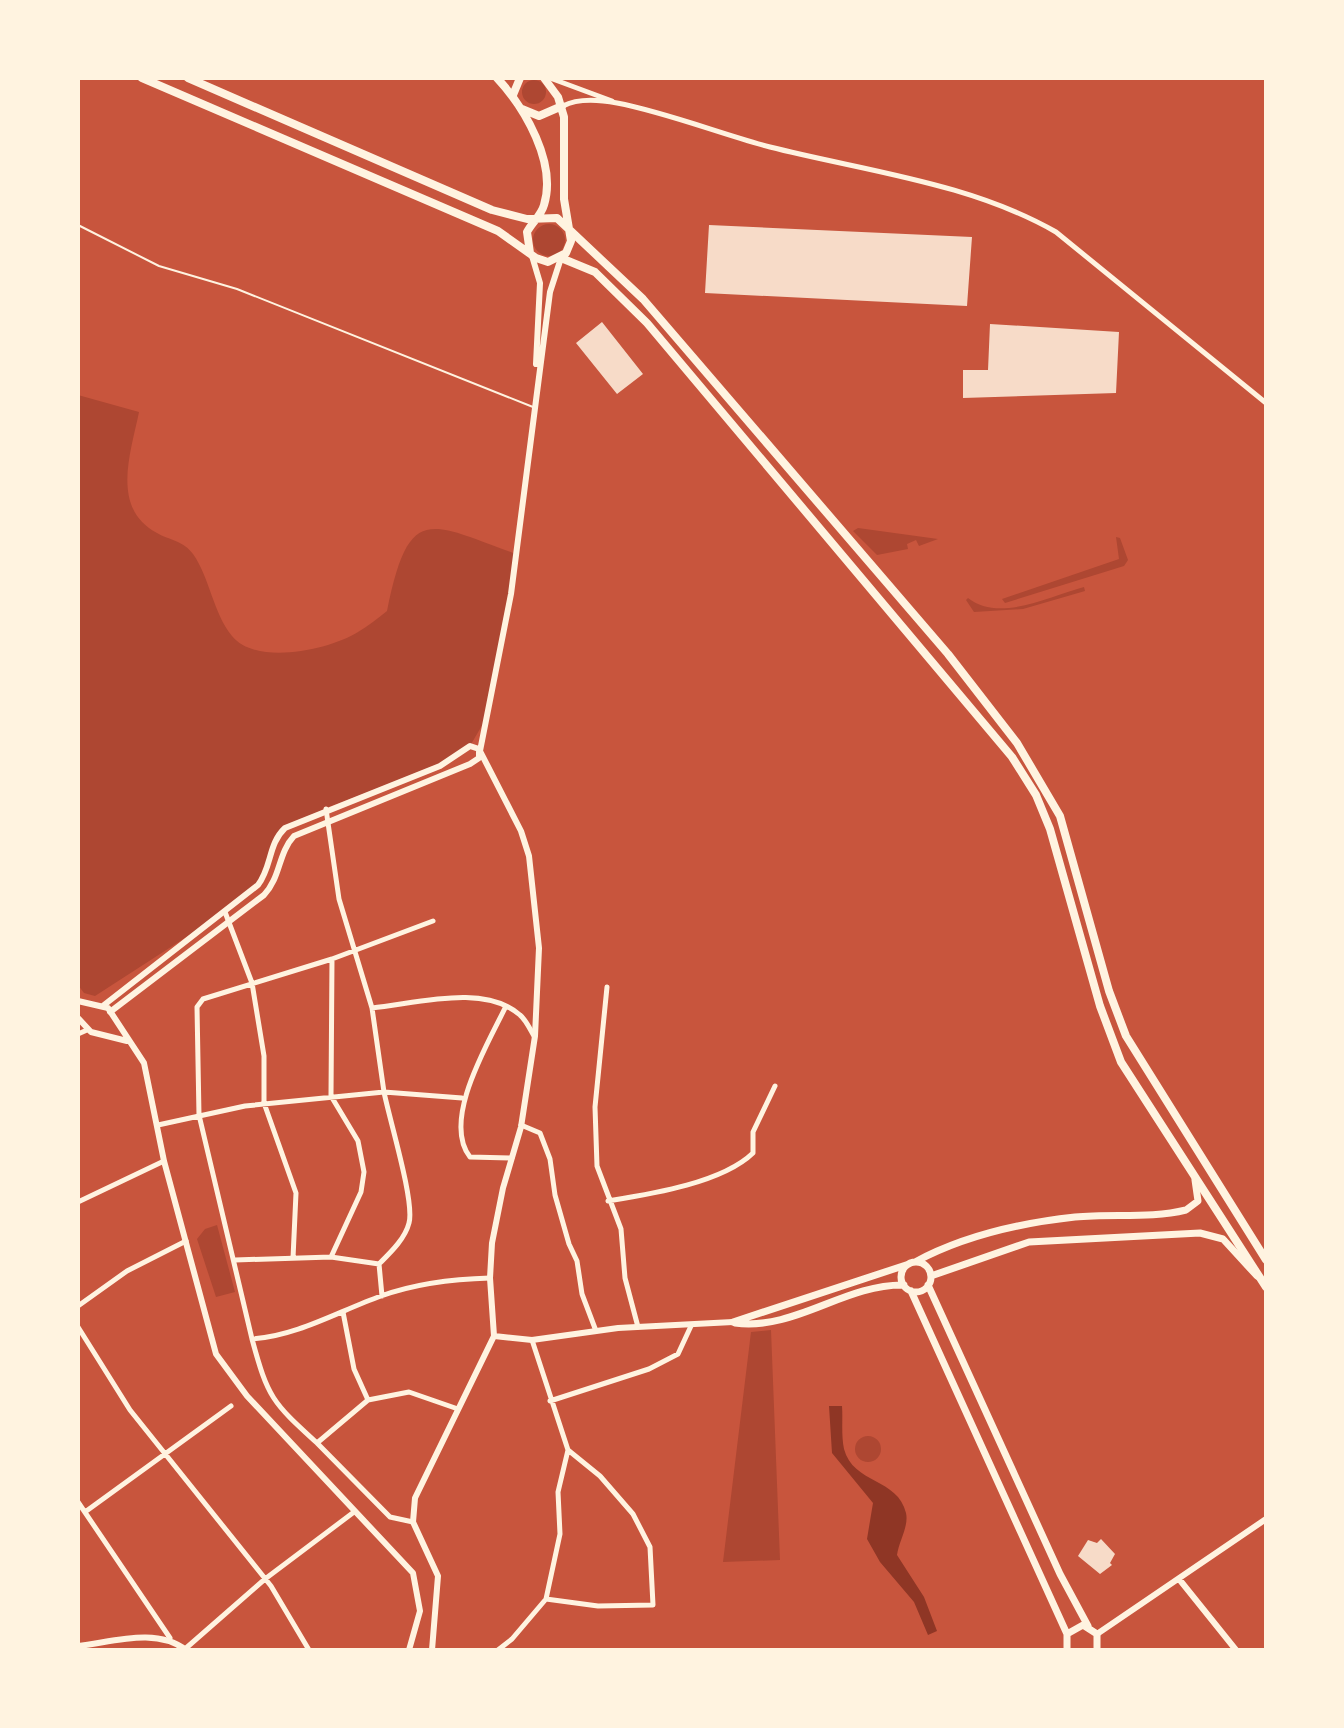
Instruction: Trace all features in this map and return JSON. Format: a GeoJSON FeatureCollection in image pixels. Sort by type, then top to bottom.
{"type":"FeatureCollection","features":[{"type":"Feature","properties":{"kind":"main road"},"geometry":{"type":"LineString","coordinates":[[142,78],[498,231],[548,262],[561,258],[570,247],[564,199],[562,106],[547,78]]}},
{"type":"Feature","properties":{"kind":"main road"},"geometry":{"type":"LineString","coordinates":[[188,78],[492,210],[536,220],[550,216],[568,227],[643,299],[948,654],[1040,777],[1060,816],[1109,991],[1126,1036],[1266,1259]]}},
{"type":"Feature","properties":{"kind":"main road"},"geometry":{"type":"LineString","coordinates":[[497,78],[522,109],[545,174],[546,200],[525,239],[531,253]]}},
{"type":"Feature","properties":{"kind":"main road"},"geometry":{"type":"LineString","coordinates":[[513,95],[520,78]]}},
{"type":"Feature","properties":{"kind":"main road"},"geometry":{"type":"LineString","coordinates":[[522,109],[536,116],[562,106]]}},
{"type":"Feature","properties":{"kind":"main road"},"geometry":{"type":"LineString","coordinates":[[561,258],[595,272],[647,323],[994,734],[1028,782],[1050,829],[1100,1006],[1121,1062],[1263,1283]]}},
{"type":"Feature","properties":{"kind":"main road"},"geometry":{"type":"LineString","coordinates":[[994,734],[1005,727]]}},
{"type":"Feature","properties":{"kind":"main road"},"geometry":{"type":"LineString","coordinates":[[733,1322],[912,1263],[952,1245],[1019,1226],[1075,1217],[1186,1210],[1195,1204],[1199,1196],[1193,1170]]}},
{"type":"Feature","properties":{"kind":"main road"},"geometry":{"type":"LineString","coordinates":[[931,1276],[1029,1242],[1200,1233],[1225,1240],[1245,1267],[1263,1283]]}},
{"type":"Feature","properties":{"kind":"main road"},"geometry":{"type":"LineString","coordinates":[[911,1291],[921,1291],[928,1285],[931,1276],[927,1267],[912,1263]]}},
{"type":"Feature","properties":{"kind":"main road"},"geometry":{"type":"LineString","coordinates":[[912,1263],[901,1276],[904,1285],[911,1291],[1067,1634],[1067,1650]]}},
{"type":"Feature","properties":{"kind":"main road"},"geometry":{"type":"LineString","coordinates":[[733,1322],[773,1324],[871,1289],[904,1285]]}},
{"type":"Feature","properties":{"kind":"main road"},"geometry":{"type":"LineString","coordinates":[[928,1285],[1060,1574],[1088,1626],[1097,1634],[1097,1650]]}},
{"type":"Feature","properties":{"kind":"main road"},"geometry":{"type":"LineString","coordinates":[[1067,1634],[1078,1625],[1088,1626]]}},
{"type":"Feature","properties":{"kind":"street"},"geometry":{"type":"LineString","coordinates":[[547,78],[617,103],[769,147],[972,196],[1039,222],[1056,232],[1266,403]]}},
{"type":"Feature","properties":{"kind":"street"},"geometry":{"type":"LineString","coordinates":[[562,106],[573,101],[617,103]]}},
{"type":"Feature","properties":{"kind":"street"},"geometry":{"type":"LineString","coordinates":[[531,253],[540,283],[534,407]]}},
{"type":"Feature","properties":{"kind":"street"},"geometry":{"type":"LineString","coordinates":[[101,1032],[109,1026],[111,1015],[230,924],[270,889],[279,872],[283,851],[294,836],[479,758],[511,594],[550,292],[561,258]]}},
{"type":"Feature","properties":{"kind":"street"},"geometry":{"type":"LineString","coordinates":[[78,1001],[104,1005],[225,912],[266,875],[278,834],[292,823],[440,766],[470,746],[480,751],[521,831],[529,856],[539,948],[535,1036],[521,1125],[492,1243],[490,1278],[494,1336],[421,1484],[413,1522],[438,1576],[432,1650]]}},
{"type":"Feature","properties":{"kind":"street"},"geometry":{"type":"LineString","coordinates":[[326,808],[339,899],[372,1008],[384,1092],[409,1204],[409,1223],[396,1247],[379,1264]]}},
{"type":"Feature","properties":{"kind":"street"},"geometry":{"type":"LineString","coordinates":[[225,912],[252,983],[264,1056],[264,1103],[296,1193],[293,1258]]}},
{"type":"Feature","properties":{"kind":"street"},"geometry":{"type":"LineString","coordinates":[[413,1522],[390,1517],[279,1408],[266,1389],[199,1115],[197,1007],[203,999],[356,951],[433,921]]}},
{"type":"Feature","properties":{"kind":"street"},"geometry":{"type":"LineString","coordinates":[[331,1257],[361,1192],[364,1172],[358,1141],[331,1096],[332,959]]}},
{"type":"Feature","properties":{"kind":"street"},"geometry":{"type":"LineString","coordinates":[[607,987],[595,1107],[597,1166],[621,1229],[625,1278],[638,1327]]}},
{"type":"Feature","properties":{"kind":"street"},"geometry":{"type":"LineString","coordinates":[[372,1008],[475,998],[506,1006],[522,1016],[535,1036]]}},
{"type":"Feature","properties":{"kind":"street"},"geometry":{"type":"LineString","coordinates":[[87,1030],[79,1021],[90,1005]]}},
{"type":"Feature","properties":{"kind":"street"},"geometry":{"type":"LineString","coordinates":[[104,1005],[144,1063],[164,1161],[216,1354],[247,1396],[413,1573],[420,1611],[409,1650]]}},
{"type":"Feature","properties":{"kind":"street"},"geometry":{"type":"LineString","coordinates":[[506,1006],[462,1098],[463,1149],[470,1157],[512,1158]]}},
{"type":"Feature","properties":{"kind":"street"},"geometry":{"type":"LineString","coordinates":[[78,1034],[87,1030],[101,1032],[127,1041]]}},
{"type":"Feature","properties":{"kind":"street"},"geometry":{"type":"LineString","coordinates":[[608,1201],[653,1193],[739,1167],[753,1153],[753,1132],[775,1086]]}},
{"type":"Feature","properties":{"kind":"street"},"geometry":{"type":"LineString","coordinates":[[158,1125],[264,1103],[331,1096],[384,1092],[462,1098]]}},
{"type":"Feature","properties":{"kind":"street"},"geometry":{"type":"LineString","coordinates":[[521,1125],[540,1133],[550,1159],[555,1195],[596,1331]]}},
{"type":"Feature","properties":{"kind":"street"},"geometry":{"type":"LineString","coordinates":[[78,1202],[164,1161]]}},
{"type":"Feature","properties":{"kind":"street"},"geometry":{"type":"LineString","coordinates":[[1253,1240],[1266,1245]]}},
{"type":"Feature","properties":{"kind":"street"},"geometry":{"type":"LineString","coordinates":[[78,1306],[127,1271],[186,1241]]}},
{"type":"Feature","properties":{"kind":"street"},"geometry":{"type":"LineString","coordinates":[[235,1260],[331,1257],[379,1264]]}},
{"type":"Feature","properties":{"kind":"street"},"geometry":{"type":"LineString","coordinates":[[379,1264],[382,1296]]}},
{"type":"Feature","properties":{"kind":"street"},"geometry":{"type":"LineString","coordinates":[[252,1339],[268,1338],[382,1296],[442,1280],[490,1278]]}},
{"type":"Feature","properties":{"kind":"street"},"geometry":{"type":"LineString","coordinates":[[343,1312],[354,1369],[368,1400]]}},
{"type":"Feature","properties":{"kind":"street"},"geometry":{"type":"LineString","coordinates":[[494,1336],[532,1340],[638,1327],[733,1322]]}},
{"type":"Feature","properties":{"kind":"street"},"geometry":{"type":"LineString","coordinates":[[550,1401],[649,1369],[678,1354],[691,1326]]}},
{"type":"Feature","properties":{"kind":"street"},"geometry":{"type":"LineString","coordinates":[[78,1327],[130,1410],[265,1579],[309,1650]]}},
{"type":"Feature","properties":{"kind":"street"},"geometry":{"type":"LineString","coordinates":[[532,1340],[568,1450],[600,1476],[633,1514],[650,1547],[653,1605],[598,1606],[546,1599]]}},
{"type":"Feature","properties":{"kind":"street"},"geometry":{"type":"LineString","coordinates":[[317,1443],[368,1400],[409,1392],[458,1409]]}},
{"type":"Feature","properties":{"kind":"street"},"geometry":{"type":"LineString","coordinates":[[85,1512],[231,1406]]}},
{"type":"Feature","properties":{"kind":"street"},"geometry":{"type":"LineString","coordinates":[[498,1650],[512,1639],[546,1599],[560,1534],[558,1492],[568,1450]]}},
{"type":"Feature","properties":{"kind":"street"},"geometry":{"type":"LineString","coordinates":[[78,1502],[170,1638],[185,1650],[265,1579],[354,1512]]}},
{"type":"Feature","properties":{"kind":"street"},"geometry":{"type":"LineString","coordinates":[[1097,1634],[1266,1519]]}},
{"type":"Feature","properties":{"kind":"street"},"geometry":{"type":"LineString","coordinates":[[1179,1579],[1236,1650]]}},
{"type":"Feature","properties":{"kind":"street"},"geometry":{"type":"LineString","coordinates":[[78,1646],[143,1637],[170,1638]]}},
{"type":"Feature","properties":{"kind":"lane"},"geometry":{"type":"LineString","coordinates":[[78,225],[159,266],[237,289],[534,407]]}},
{"type":"Feature","properties":{"kind":"shaded area"},"geometry":{"type":"Polygon","coordinates":[[[534,80],[543,83],[546,92],[543,101],[534,104],[525,101],[522,92],[525,83],[534,80]]]}},
{"type":"Feature","properties":{"kind":"shaded area"},"geometry":{"type":"Polygon","coordinates":[[[549,224],[560,229],[565,240],[560,251],[549,256],[538,251],[533,240],[538,229],[549,224]]]}},
{"type":"Feature","properties":{"kind":"shaded area"},"geometry":{"type":"Polygon","coordinates":[[[78,395],[139,412],[127,478],[133,509],[142,522],[157,533],[181,543],[189,550],[199,563],[232,636],[258,651],[275,653],[312,649],[345,639],[369,625],[387,611],[404,552],[414,537],[427,530],[442,529],[462,534],[516,554],[484,722],[470,746],[451,761],[326,808],[278,834],[266,875],[225,912],[95,996],[84,993],[78,985],[78,395]]]}},
{"type":"Feature","properties":{"kind":"shaded area"},"geometry":{"type":"Polygon","coordinates":[[[858,528],[938,539],[919,546],[916,540],[907,544],[908,549],[877,555],[853,531],[858,528]]]}},
{"type":"Feature","properties":{"kind":"shaded area"},"geometry":{"type":"Polygon","coordinates":[[[1116,537],[1120,538],[1128,560],[1124,566],[1005,603],[1002,599],[1119,559],[1116,537]]]}},
{"type":"Feature","properties":{"kind":"shaded area"},"geometry":{"type":"Polygon","coordinates":[[[1084,587],[1085,591],[1023,609],[974,612],[966,600],[968,598],[994,608],[1009,608],[1084,587]]]}},
{"type":"Feature","properties":{"kind":"shaded area"},"geometry":{"type":"Polygon","coordinates":[[[217,1225],[235,1292],[216,1297],[197,1239],[205,1229],[217,1225]]]}},
{"type":"Feature","properties":{"kind":"shaded area"},"geometry":{"type":"Polygon","coordinates":[[[771,1330],[780,1560],[723,1562],[751,1332],[771,1330]]]}},
{"type":"Feature","properties":{"kind":"shaded area"},"geometry":{"type":"Polygon","coordinates":[[[829,1406],[842,1406],[843,1444],[849,1460],[856,1469],[894,1493],[901,1502],[906,1523],[897,1555],[924,1597],[937,1631],[928,1635],[914,1602],[880,1562],[867,1539],[873,1503],[832,1453],[829,1406]]]}},
{"type":"Feature","properties":{"kind":"shaded area"},"geometry":{"type":"Polygon","coordinates":[[[868,1436],[877,1440],[881,1449],[877,1458],[868,1462],[859,1458],[855,1449],[859,1440],[868,1436]]]}},
{"type":"Feature","properties":{"kind":"building"},"geometry":{"type":"Polygon","coordinates":[[[709,225],[972,237],[967,306],[705,293],[709,225]]]}},
{"type":"Feature","properties":{"kind":"building"},"geometry":{"type":"Polygon","coordinates":[[[602,322],[643,374],[617,394],[576,343],[602,322]]]}},
{"type":"Feature","properties":{"kind":"building"},"geometry":{"type":"Polygon","coordinates":[[[990,324],[1119,332],[1116,393],[963,398],[963,370],[988,370],[990,324]]]}},
{"type":"Feature","properties":{"kind":"building"},"geometry":{"type":"Polygon","coordinates":[[[1101,1539],[1115,1554],[1110,1563],[1112,1565],[1100,1574],[1078,1556],[1088,1540],[1097,1543],[1101,1539]]]}}]}
